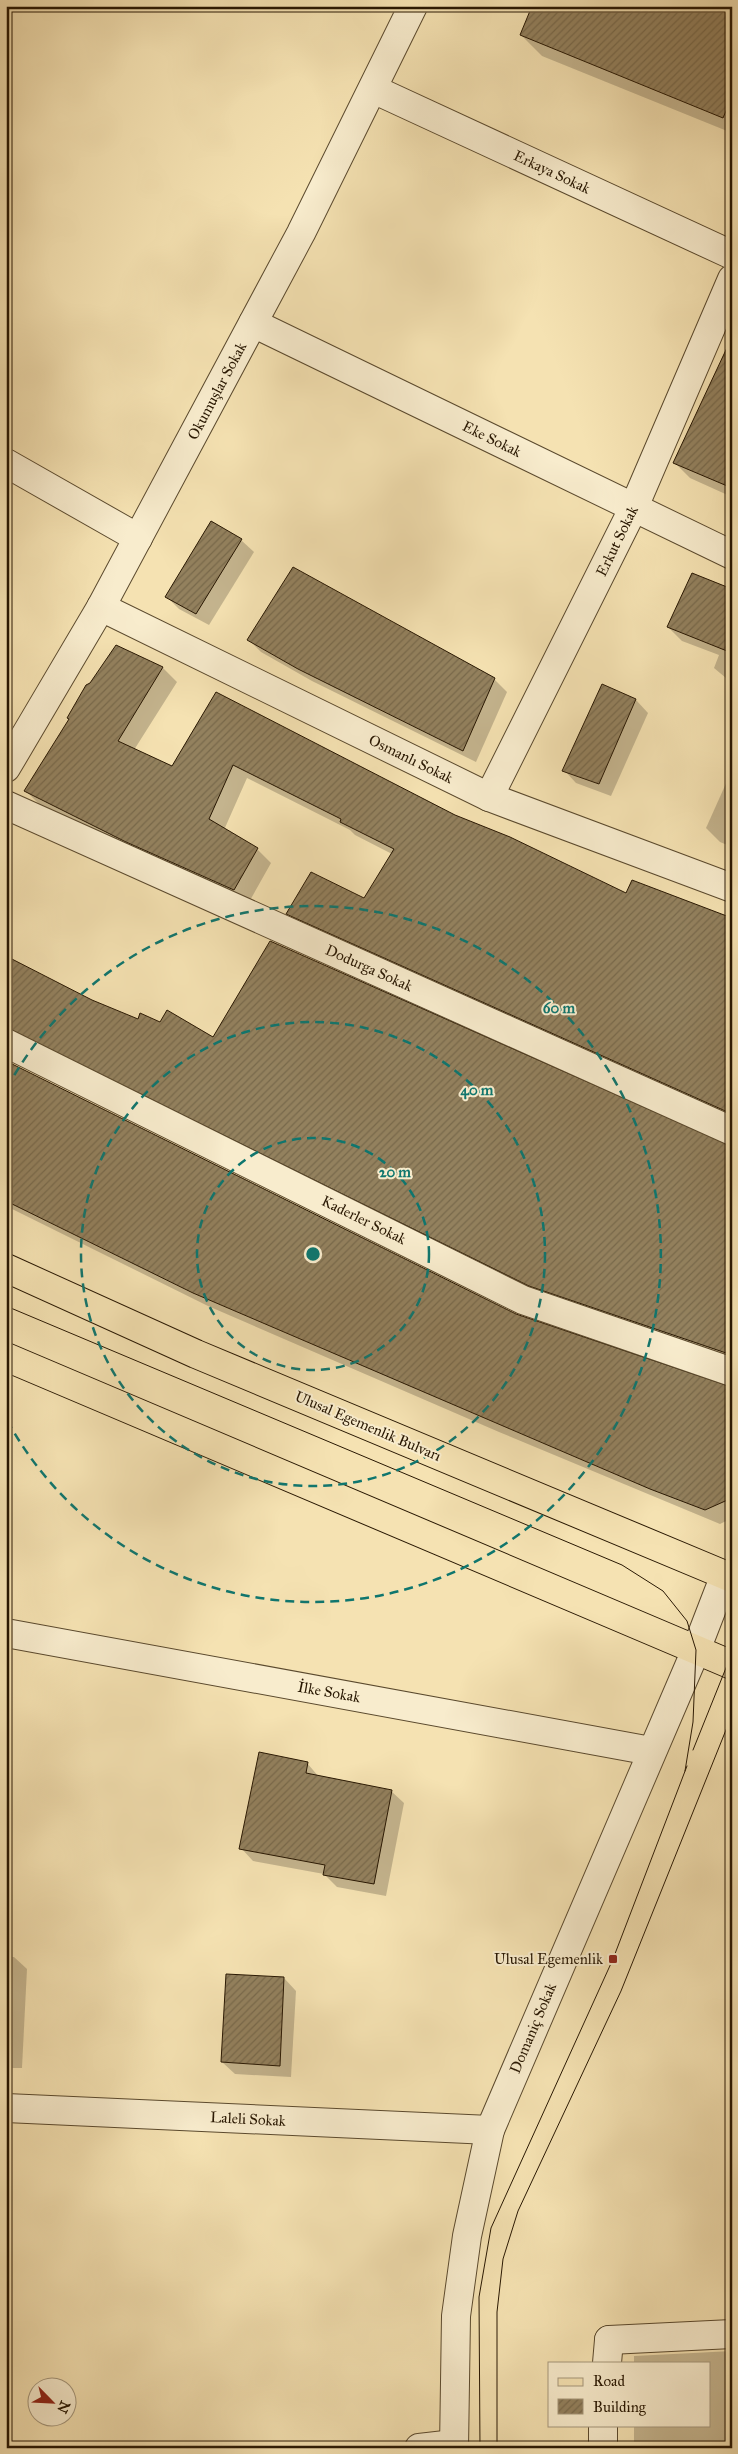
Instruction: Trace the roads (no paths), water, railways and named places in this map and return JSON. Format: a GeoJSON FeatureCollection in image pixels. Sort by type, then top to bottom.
{"type":"FeatureCollection","features":[{"type":"Feature","properties":{"kind":"main road","name":"Ulusal Egemenlik Bulvarı"},"geometry":{"type":"LineString","coordinates":[[6,1268],[196,1354],[730,1571]]}},
{"type":"Feature","properties":{"kind":"main road"},"geometry":{"type":"LineString","coordinates":[[6,1357],[732,1665]]}},
{"type":"Feature","properties":{"kind":"street","name":"Okumuşlar Sokak"},"geometry":{"type":"LineString","coordinates":[[6,768],[101,606],[318,202],[413,6]]}},
{"type":"Feature","properties":{"kind":"street","name":"Erkaya Sokak"},"geometry":{"type":"LineString","coordinates":[[372,89],[732,255]]}},
{"type":"Feature","properties":{"kind":"street","name":"Erkut Sokak"},"geometry":{"type":"LineString","coordinates":[[489,797],[634,507],[732,279]]}},
{"type":"Feature","properties":{"kind":"street","name":"Eke Sokak"},"geometry":{"type":"LineString","coordinates":[[253,323],[732,555]]}},
{"type":"Feature","properties":{"kind":"street"},"geometry":{"type":"LineString","coordinates":[[6,463],[138,538]]}},
{"type":"Feature","properties":{"kind":"street","name":"Osmanlı Sokak"},"geometry":{"type":"LineString","coordinates":[[101,606],[489,797],[732,888]]}},
{"type":"Feature","properties":{"kind":"street","name":"Dodurga Sokak"},"geometry":{"type":"LineString","coordinates":[[6,805],[732,1131]]}},
{"type":"Feature","properties":{"kind":"street","name":"Kaderler Sokak"},"geometry":{"type":"LineString","coordinates":[[6,1042],[523,1300],[732,1372]]}},
{"type":"Feature","properties":{"kind":"street","name":"Domaniç Sokak"},"geometry":{"type":"LineString","coordinates":[[454,2446],[456,2316],[467,2236],[490,2130],[651,1751],[730,1571]]}},
{"type":"Feature","properties":{"kind":"street","name":"İlke Sokak"},"geometry":{"type":"LineString","coordinates":[[6,1633],[651,1751]]}},
{"type":"Feature","properties":{"kind":"street","name":"Laleli Sokak"},"geometry":{"type":"LineString","coordinates":[[6,2108],[490,2130]]}},
{"type":"Feature","properties":{"kind":"street"},"geometry":{"type":"LineString","coordinates":[[608,2352],[732,2334]]}},
{"type":"Feature","properties":{"kind":"street"},"geometry":{"type":"LineString","coordinates":[[603,2426],[603,2448]]}},
{"type":"Feature","properties":{"kind":"street"},"geometry":{"type":"LineString","coordinates":[[419,2448],[454,2446]]}},
{"type":"Feature","properties":{"kind":"tram line"},"geometry":{"type":"LineString","coordinates":[[6,1306],[622,1565],[663,1591],[687,1621],[696,1650],[693,1722],[685,1771]]}},
{"type":"Feature","properties":{"kind":"tram line"},"geometry":{"type":"LineString","coordinates":[[693,1750],[732,1653]]}},
{"type":"Feature","properties":{"kind":"tram line"},"geometry":{"type":"LineString","coordinates":[[497,2448],[497,2312],[503,2259],[518,2211],[621,1991],[732,1715]]}},
{"type":"Feature","properties":{"kind":"tram line"},"geometry":{"type":"LineString","coordinates":[[480,2448],[479,2297],[491,2228],[613,1959],[687,1766]]}},
{"type":"Feature","properties":{"kind":"place","name":"Ulusal Egemenlik"},"geometry":{"type":"Point","coordinates":[613,1959]}}]}
